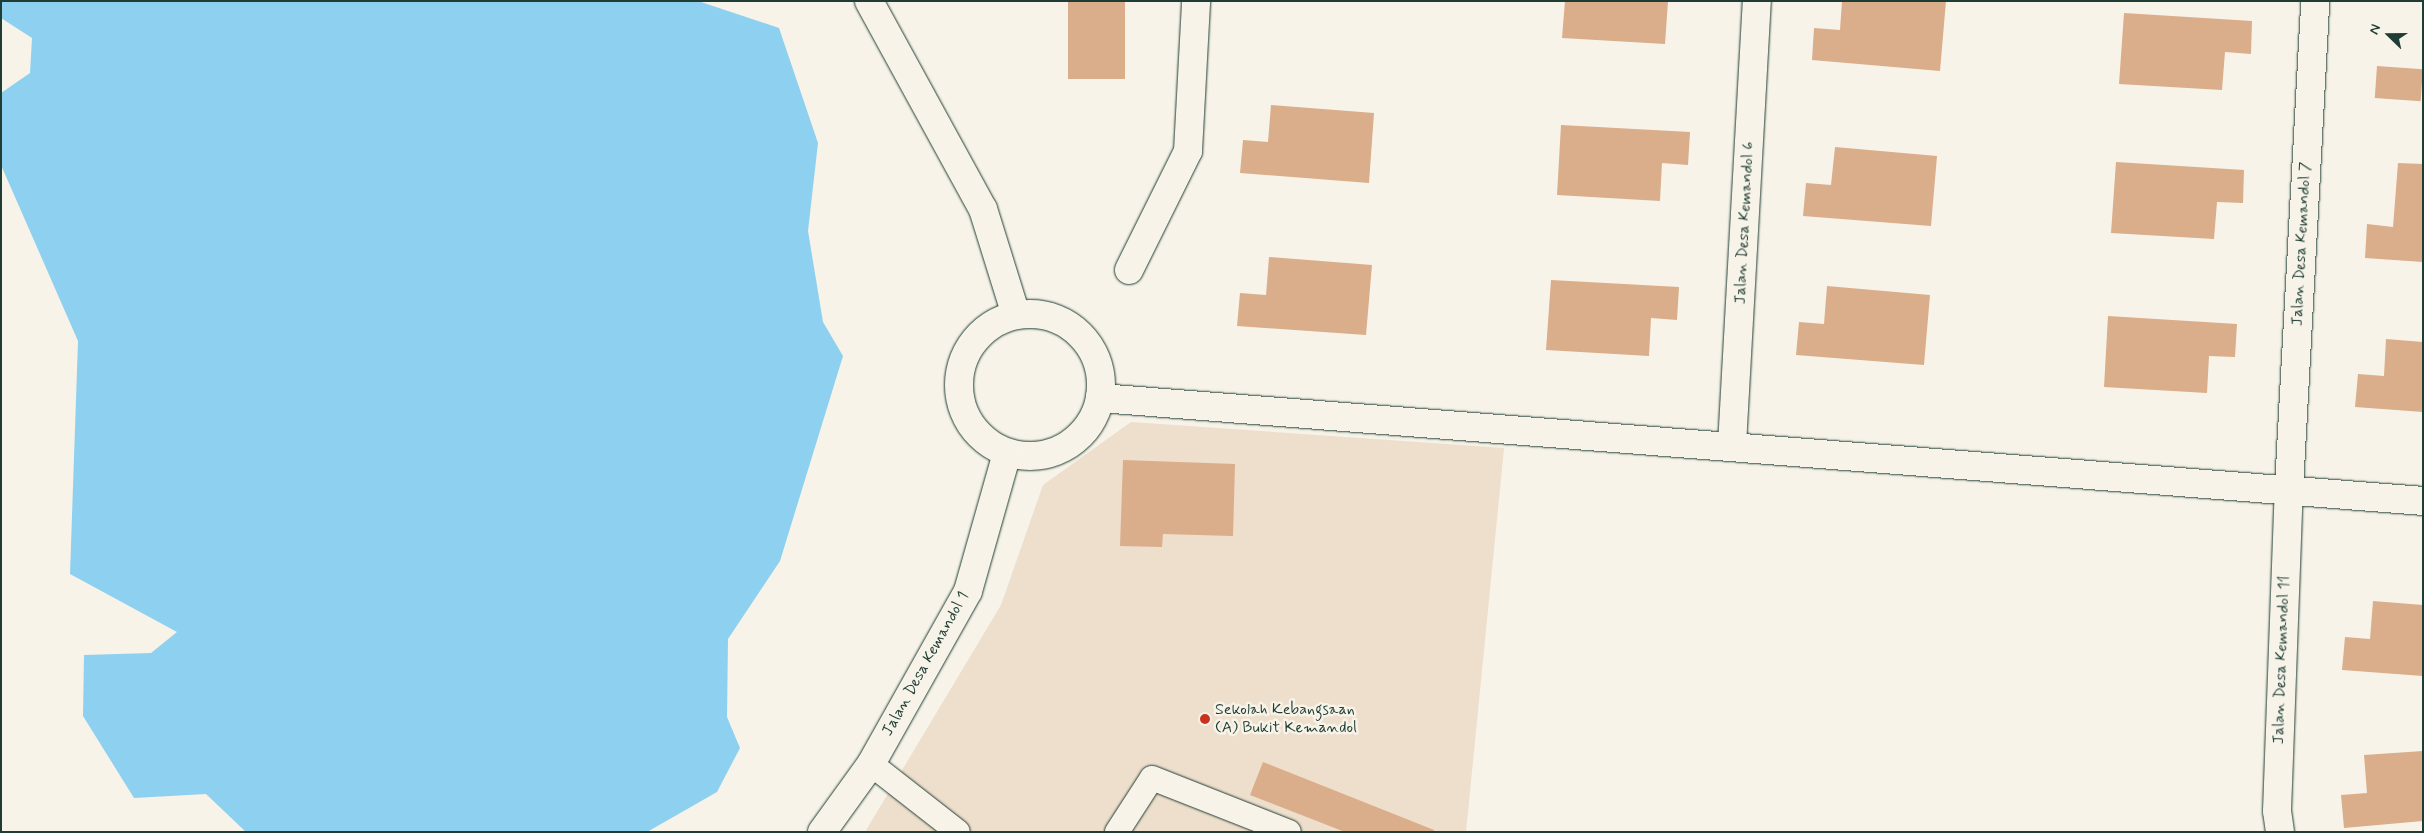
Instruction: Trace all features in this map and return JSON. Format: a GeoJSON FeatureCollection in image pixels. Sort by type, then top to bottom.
{"type":"FeatureCollection","features":[{"type":"Feature","properties":{"kind":"street"},"geometry":{"type":"LineString","coordinates":[[868,1],[983,209],[1016,315]]}},
{"type":"Feature","properties":{"kind":"street"},"geometry":{"type":"LineString","coordinates":[[1129,270],[1188,151],[1196,1]]}},
{"type":"Feature","properties":{"kind":"street","name":"Jalan Desa Kemandol 6"},"geometry":{"type":"LineString","coordinates":[[1732,445],[1757,1]]}},
{"type":"Feature","properties":{"kind":"street","name":"Jalan Desa Kemandol 7"},"geometry":{"type":"LineString","coordinates":[[2289,488],[2315,1]]}},
{"type":"Feature","properties":{"kind":"street"},"geometry":{"type":"LineString","coordinates":[[1039,314],[1061,321],[1080,335],[1094,353],[1100,398],[1087,428],[1055,452],[1031,457],[1007,453],[986,442],[972,425],[962,405],[959,382],[964,359],[977,339],[994,324],[1016,315],[1039,314]]}},
{"type":"Feature","properties":{"kind":"street"},"geometry":{"type":"LineString","coordinates":[[1100,398],[2289,488],[2423,501]]}},
{"type":"Feature","properties":{"kind":"street","name":"Jalan Desa Kemandol 1"},"geometry":{"type":"LineString","coordinates":[[822,832],[871,764],[968,591],[1007,453]]}},
{"type":"Feature","properties":{"kind":"street","name":"Jalan Desa Kemandol 11"},"geometry":{"type":"LineString","coordinates":[[2280,832],[2276,811],[2289,488]]}},
{"type":"Feature","properties":{"kind":"lane"},"geometry":{"type":"LineString","coordinates":[[871,764],[958,832]]}},
{"type":"Feature","properties":{"kind":"lane"},"geometry":{"type":"LineString","coordinates":[[1117,832],[1152,778],[1289,832]]}},
{"type":"Feature","properties":{"kind":"shaded area","name":"Sekolah Kebangsaan (A) Bukit Kemandol"},"geometry":{"type":"Polygon","coordinates":[[[1131,422],[1504,448],[1466,832],[865,832],[1001,605],[1043,485],[1131,422]]]}},
{"type":"Feature","properties":{"kind":"water"},"geometry":{"type":"Polygon","coordinates":[[[1,1],[698,1],[779,28],[818,143],[808,231],[823,322],[843,356],[780,561],[728,639],[727,717],[740,748],[717,792],[647,832],[246,832],[206,794],[134,798],[83,716],[84,655],[151,653],[177,632],[70,574],[78,341],[1,165],[1,93],[30,73],[32,38],[1,18],[1,1]]]}},
{"type":"Feature","properties":{"kind":"building"},"geometry":{"type":"Polygon","coordinates":[[[1068,1],[1125,1],[1125,79],[1068,79],[1068,1]]]}},
{"type":"Feature","properties":{"kind":"building"},"geometry":{"type":"Polygon","coordinates":[[[1565,1],[1668,1],[1665,44],[1562,38],[1565,1]]]}},
{"type":"Feature","properties":{"kind":"building"},"geometry":{"type":"Polygon","coordinates":[[[1842,1],[1946,1],[1940,71],[1812,60],[1814,28],[1840,30],[1842,1]]]}},
{"type":"Feature","properties":{"kind":"building"},"geometry":{"type":"Polygon","coordinates":[[[2124,13],[2252,21],[2251,54],[2225,52],[2222,90],[2119,84],[2124,13]]]}},
{"type":"Feature","properties":{"kind":"building"},"geometry":{"type":"Polygon","coordinates":[[[2377,66],[2423,69],[2421,101],[2375,98],[2377,66]]]}},
{"type":"Feature","properties":{"kind":"building"},"geometry":{"type":"Polygon","coordinates":[[[1271,105],[1374,113],[1369,183],[1240,173],[1243,140],[1268,142],[1271,105]]]}},
{"type":"Feature","properties":{"kind":"building"},"geometry":{"type":"Polygon","coordinates":[[[1561,125],[1690,132],[1688,165],[1662,163],[1660,201],[1557,195],[1561,125]]]}},
{"type":"Feature","properties":{"kind":"building"},"geometry":{"type":"Polygon","coordinates":[[[1835,147],[1937,156],[1931,226],[1803,216],[1806,183],[1831,185],[1835,147]]]}},
{"type":"Feature","properties":{"kind":"building"},"geometry":{"type":"Polygon","coordinates":[[[2116,162],[2244,170],[2243,203],[2217,202],[2214,239],[2111,233],[2116,162]]]}},
{"type":"Feature","properties":{"kind":"building"},"geometry":{"type":"Polygon","coordinates":[[[2398,163],[2423,164],[2423,262],[2365,258],[2367,224],[2393,227],[2398,163]]]}},
{"type":"Feature","properties":{"kind":"building"},"geometry":{"type":"Polygon","coordinates":[[[1269,257],[1372,265],[1366,335],[1237,326],[1240,293],[1266,295],[1269,257]]]}},
{"type":"Feature","properties":{"kind":"building"},"geometry":{"type":"Polygon","coordinates":[[[1551,280],[1679,287],[1677,320],[1651,318],[1649,356],[1546,350],[1551,280]]]}},
{"type":"Feature","properties":{"kind":"building"},"geometry":{"type":"Polygon","coordinates":[[[1827,286],[1930,295],[1924,365],[1796,355],[1799,322],[1824,324],[1827,286]]]}},
{"type":"Feature","properties":{"kind":"building"},"geometry":{"type":"Polygon","coordinates":[[[2108,316],[2237,324],[2235,357],[2209,356],[2207,393],[2104,387],[2108,316]]]}},
{"type":"Feature","properties":{"kind":"building"},"geometry":{"type":"Polygon","coordinates":[[[2386,339],[2423,342],[2423,412],[2355,407],[2358,374],[2384,376],[2386,339]]]}},
{"type":"Feature","properties":{"kind":"building"},"geometry":{"type":"Polygon","coordinates":[[[1123,460],[1235,464],[1233,536],[1163,534],[1162,547],[1120,546],[1123,460]]]}},
{"type":"Feature","properties":{"kind":"building"},"geometry":{"type":"Polygon","coordinates":[[[2373,601],[2423,605],[2423,676],[2342,670],[2345,637],[2370,639],[2373,601]]]}},
{"type":"Feature","properties":{"kind":"building"},"geometry":{"type":"Polygon","coordinates":[[[2423,751],[2423,821],[2344,828],[2341,795],[2367,793],[2364,755],[2423,751]]]}},
{"type":"Feature","properties":{"kind":"building"},"geometry":{"type":"Polygon","coordinates":[[[1263,762],[1434,830],[1434,832],[1345,832],[1250,795],[1263,762]]]}},
{"type":"Feature","properties":{"kind":"place","name":"Sekolah Kebangsaan (A) Bukit Kemandol"},"geometry":{"type":"Point","coordinates":[1205,719]}}]}
